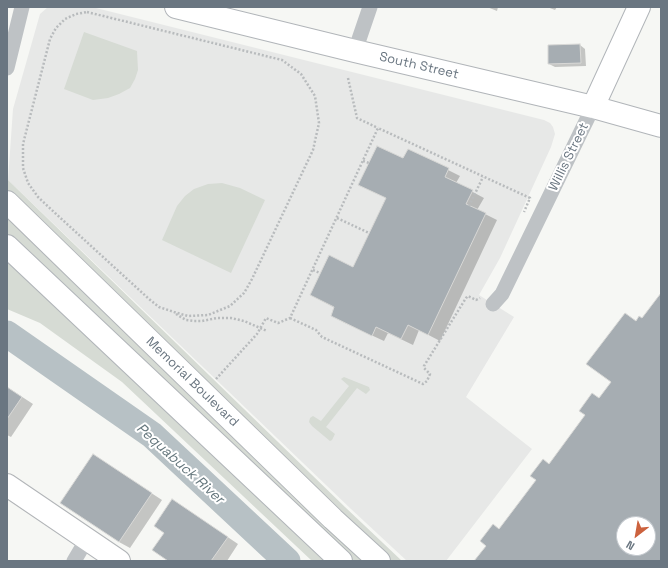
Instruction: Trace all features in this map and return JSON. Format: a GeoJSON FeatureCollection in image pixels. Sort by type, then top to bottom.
{"type":"FeatureCollection","features":[{"type":"Feature","properties":{"kind":"main road","name":"South Street"},"geometry":{"type":"LineString","coordinates":[[176,7],[594,107],[661,126]]}},
{"type":"Feature","properties":{"kind":"main road","name":"Willis Street"},"geometry":{"type":"LineString","coordinates":[[594,107],[640,7]]}},
{"type":"Feature","properties":{"kind":"main road","name":"Memorial Boulevard"},"geometry":{"type":"LineString","coordinates":[[7,202],[333,520],[379,561]]}},
{"type":"Feature","properties":{"kind":"main road"},"geometry":{"type":"LineString","coordinates":[[7,246],[341,561]]}},
{"type":"Feature","properties":{"kind":"main road"},"geometry":{"type":"LineString","coordinates":[[7,485],[119,561]]}},
{"type":"Feature","properties":{"kind":"street"},"geometry":{"type":"LineString","coordinates":[[7,68],[22,7]]}},
{"type":"Feature","properties":{"kind":"street"},"geometry":{"type":"LineString","coordinates":[[355,51],[370,7]]}},
{"type":"Feature","properties":{"kind":"street","name":"Willis Street"},"geometry":{"type":"LineString","coordinates":[[487,300],[502,294],[594,107]]}},
{"type":"Feature","properties":{"kind":"street"},"geometry":{"type":"LineString","coordinates":[[74,561],[87,539]]}},
{"type":"Feature","properties":{"kind":"path"},"geometry":{"type":"LineString","coordinates":[[174,312],[188,316],[208,315],[230,306],[244,293],[252,280],[313,150],[319,123],[314,96],[301,74],[282,60],[87,12],[76,14],[65,19],[56,28],[50,39],[22,144],[22,168],[28,183],[38,197],[159,307],[174,312],[186,320],[202,321],[217,318],[231,318],[244,321],[267,331]]}},
{"type":"Feature","properties":{"kind":"path"},"geometry":{"type":"LineString","coordinates":[[348,78],[357,118],[530,198],[524,212]]}},
{"type":"Feature","properties":{"kind":"path"},"geometry":{"type":"LineString","coordinates":[[214,381],[248,345],[266,318],[278,323],[290,318],[378,128]]}},
{"type":"Feature","properties":{"kind":"path"},"geometry":{"type":"LineString","coordinates":[[363,161],[369,163]]}},
{"type":"Feature","properties":{"kind":"path"},"geometry":{"type":"LineString","coordinates":[[470,206],[483,177]]}},
{"type":"Feature","properties":{"kind":"path"},"geometry":{"type":"LineString","coordinates":[[337,218],[369,233]]}},
{"type":"Feature","properties":{"kind":"path"},"geometry":{"type":"LineString","coordinates":[[313,270],[320,273]]}},
{"type":"Feature","properties":{"kind":"path"},"geometry":{"type":"LineString","coordinates":[[290,318],[316,330],[322,337],[424,384],[427,382],[430,374],[424,366],[466,298],[468,296],[476,300],[487,300]]}},
{"type":"Feature","properties":{"kind":"shaded area"},"geometry":{"type":"Polygon","coordinates":[[[48,7],[92,7],[544,120],[550,123],[553,127],[555,134],[551,147],[500,258],[479,295],[514,317],[466,397],[532,449],[446,561],[407,561],[8,180],[13,109],[40,14],[48,7]]]}},
{"type":"Feature","properties":{"kind":"shaded area"},"geometry":{"type":"Polygon","coordinates":[[[84,32],[137,51],[138,70],[130,88],[108,98],[93,100],[64,89],[84,32]]]}},
{"type":"Feature","properties":{"kind":"shaded area"},"geometry":{"type":"Polygon","coordinates":[[[7,179],[402,561],[312,561],[122,382],[40,323],[7,309],[7,179]]]}},
{"type":"Feature","properties":{"kind":"shaded area"},"geometry":{"type":"Polygon","coordinates":[[[222,183],[240,188],[265,200],[231,273],[162,240],[177,206],[185,196],[194,189],[208,184],[222,183]]]}},
{"type":"Feature","properties":{"kind":"shaded area"},"geometry":{"type":"Polygon","coordinates":[[[344,377],[369,387],[370,390],[366,394],[357,388],[326,427],[335,434],[330,441],[309,422],[310,418],[313,416],[321,421],[349,386],[341,379],[344,377]]]}},
{"type":"Feature","properties":{"kind":"building"},"geometry":{"type":"Polygon","coordinates":[[[580,44],[581,63],[548,64],[548,45],[580,44]]]}},
{"type":"Feature","properties":{"kind":"building"},"geometry":{"type":"Polygon","coordinates":[[[377,146],[403,158],[408,149],[449,168],[445,177],[473,190],[466,204],[486,213],[428,335],[408,325],[401,339],[376,327],[372,336],[331,316],[334,307],[310,295],[329,255],[353,267],[386,198],[358,185],[377,146]]]}},
{"type":"Feature","properties":{"kind":"building"},"geometry":{"type":"Polygon","coordinates":[[[661,293],[661,561],[474,561],[486,546],[480,541],[493,524],[499,529],[536,480],[530,476],[543,459],[549,464],[585,415],[579,411],[592,393],[599,398],[611,382],[586,364],[625,313],[636,321],[639,316],[642,318],[661,293]]]}},
{"type":"Feature","properties":{"kind":"building"},"geometry":{"type":"Polygon","coordinates":[[[7,387],[22,397],[7,419],[7,387]]]}},
{"type":"Feature","properties":{"kind":"building"},"geometry":{"type":"Polygon","coordinates":[[[93,454],[152,493],[119,542],[60,503],[93,454]]]}},
{"type":"Feature","properties":{"kind":"building"},"geometry":{"type":"Polygon","coordinates":[[[172,499],[228,537],[211,561],[168,561],[152,550],[164,533],[154,526],[172,499]]]}},
{"type":"Feature","properties":{"kind":"waterway","name":"Pequabuck River"},"geometry":{"type":"LineString","coordinates":[[7,334],[152,435],[287,561]]}}]}
